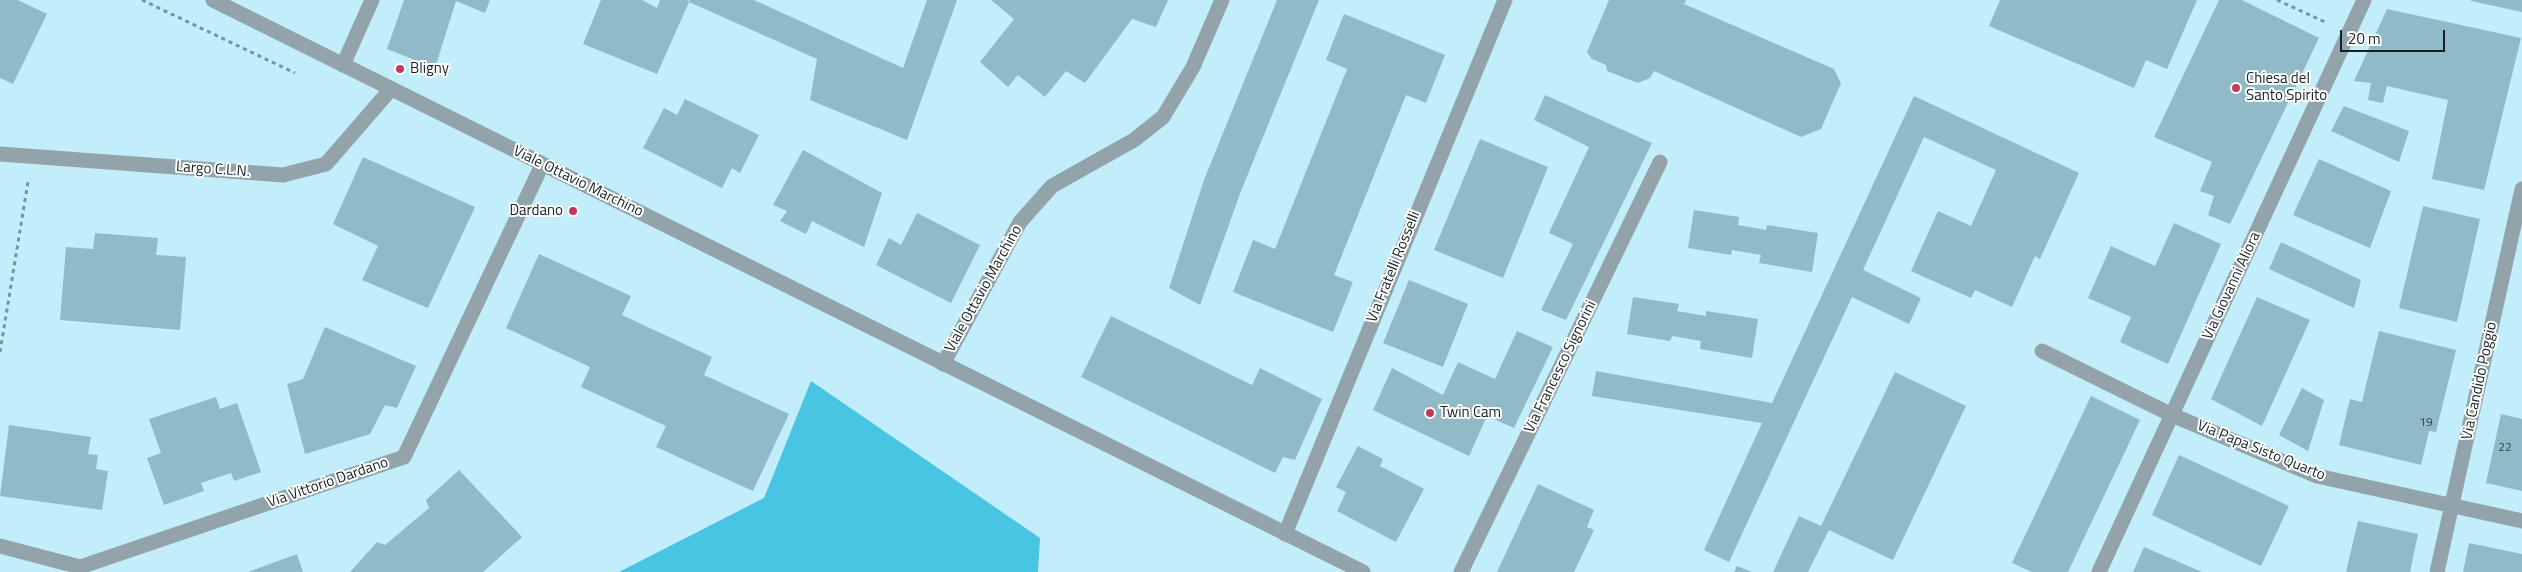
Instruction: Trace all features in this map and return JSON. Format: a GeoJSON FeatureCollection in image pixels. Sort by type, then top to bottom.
{"type":"FeatureCollection","features":[{"type":"Feature","properties":{"kind":"street","name":"Viale Ottavio Marchino"},"geometry":{"type":"LineString","coordinates":[[213,0],[1362,572]]}},
{"type":"Feature","properties":{"kind":"street"},"geometry":{"type":"LineString","coordinates":[[343,65],[372,0]]}},
{"type":"Feature","properties":{"kind":"street","name":"Viale Ottavio Marchino"},"geometry":{"type":"LineString","coordinates":[[943,364],[1020,222],[1052,186],[1134,140],[1163,117],[1193,66],[1222,0]]}},
{"type":"Feature","properties":{"kind":"street","name":"Via Fratelli Rosselli"},"geometry":{"type":"LineString","coordinates":[[1285,534],[1504,0]]}},
{"type":"Feature","properties":{"kind":"street","name":"Via Giovanni Aliora"},"geometry":{"type":"LineString","coordinates":[[2099,572],[2364,0]]}},
{"type":"Feature","properties":{"kind":"street","name":"Largo C.L.N."},"geometry":{"type":"LineString","coordinates":[[0,154],[283,175],[326,164],[391,89]]}},
{"type":"Feature","properties":{"kind":"street","name":"Via Francesco Signorini"},"geometry":{"type":"LineString","coordinates":[[1461,572],[1660,162]]}},
{"type":"Feature","properties":{"kind":"street","name":"Via Vittorio Dardano"},"geometry":{"type":"LineString","coordinates":[[0,546],[80,569],[404,457],[542,164]]}},
{"type":"Feature","properties":{"kind":"street","name":"Via Candido Poggio"},"geometry":{"type":"LineString","coordinates":[[2437,572],[2522,189]]}},
{"type":"Feature","properties":{"kind":"street","name":"Via Papa Sisto Quarto"},"geometry":{"type":"LineString","coordinates":[[2042,350],[2172,415],[2317,476],[2453,504],[2522,521]]}},
{"type":"Feature","properties":{"kind":"path"},"geometry":{"type":"LineString","coordinates":[[142,0],[302,76]]}},
{"type":"Feature","properties":{"kind":"path"},"geometry":{"type":"LineString","coordinates":[[2278,0],[2349,33]]}},
{"type":"Feature","properties":{"kind":"path"},"geometry":{"type":"LineString","coordinates":[[0,352],[31,156]]}},
{"type":"Feature","properties":{"kind":"shaded area"},"geometry":{"type":"Polygon","coordinates":[[[811,381],[1040,538],[1038,572],[619,572],[764,498],[811,381]]]}},
{"type":"Feature","properties":{"kind":"building"},"geometry":{"type":"Polygon","coordinates":[[[0,0],[18,0],[47,14],[13,84],[0,78],[0,0]]]}},
{"type":"Feature","properties":{"kind":"building"},"geometry":{"type":"Polygon","coordinates":[[[404,0],[490,0],[485,13],[456,1],[435,68],[387,49],[404,0]]]}},
{"type":"Feature","properties":{"kind":"building"},"geometry":{"type":"Polygon","coordinates":[[[601,0],[642,0],[657,8],[660,0],[687,0],[689,2],[657,74],[583,44],[601,0]]]}},
{"type":"Feature","properties":{"kind":"building"},"geometry":{"type":"Polygon","coordinates":[[[689,0],[754,0],[903,68],[927,0],[957,0],[907,140],[810,100],[817,59],[689,2],[689,0]]]}},
{"type":"Feature","properties":{"kind":"building"},"geometry":{"type":"Polygon","coordinates":[[[991,0],[1168,0],[1156,27],[1132,19],[1085,83],[1066,71],[1045,97],[1018,75],[1008,87],[980,62],[1014,19],[991,0]]]}},
{"type":"Feature","properties":{"kind":"building"},"geometry":{"type":"Polygon","coordinates":[[[1277,0],[1319,0],[1241,191],[1200,305],[1169,288],[1204,180],[1277,0]]]}},
{"type":"Feature","properties":{"kind":"building"},"geometry":{"type":"Polygon","coordinates":[[[1609,0],[1686,0],[1684,4],[1834,69],[1841,83],[1821,129],[1801,137],[1654,71],[1650,78],[1638,83],[1607,71],[1606,65],[1592,59],[1587,52],[1609,0]]]}},
{"type":"Feature","properties":{"kind":"building"},"geometry":{"type":"Polygon","coordinates":[[[2000,0],[2197,0],[2167,69],[2146,60],[2134,88],[1989,26],[2000,0]]]}},
{"type":"Feature","properties":{"kind":"building","name":"Chiesa del Santo Spirito"},"geometry":{"type":"Polygon","coordinates":[[[2219,0],[2242,0],[2319,38],[2230,224],[2208,215],[2214,196],[2200,191],[2212,162],[2154,137],[2219,0]]]}},
{"type":"Feature","properties":{"kind":"building"},"geometry":{"type":"Polygon","coordinates":[[[2522,0],[2522,12],[2471,1],[2522,0]]]}},
{"type":"Feature","properties":{"kind":"building"},"geometry":{"type":"Polygon","coordinates":[[[2387,9],[2521,38],[2484,190],[2432,179],[2448,100],[2387,86],[2383,103],[2368,100],[2371,83],[2354,81],[2387,9]]]}},
{"type":"Feature","properties":{"kind":"building"},"geometry":{"type":"Polygon","coordinates":[[[1344,14],[1445,55],[1426,103],[1406,95],[1334,275],[1353,282],[1333,332],[1233,292],[1253,240],[1275,249],[1347,69],[1326,60],[1344,14]]]}},
{"type":"Feature","properties":{"kind":"building"},"geometry":{"type":"Polygon","coordinates":[[[1545,95],[1652,143],[1566,320],[1541,310],[1573,244],[1549,233],[1589,147],[1534,120],[1545,95]]]}},
{"type":"Feature","properties":{"kind":"building"},"geometry":{"type":"Polygon","coordinates":[[[1914,96],[2079,173],[2040,259],[2035,256],[2012,307],[1975,290],[1971,298],[1911,271],[1938,211],[1971,226],[1996,170],[1924,137],[1863,270],[1921,298],[1909,324],[1852,297],[1729,562],[1704,550],[1762,423],[1592,396],[1596,371],[1772,403],[1914,96]]]}},
{"type":"Feature","properties":{"kind":"building"},"geometry":{"type":"Polygon","coordinates":[[[685,99],[759,135],[740,173],[732,168],[722,188],[643,148],[664,108],[677,115],[685,99]]]}},
{"type":"Feature","properties":{"kind":"building"},"geometry":{"type":"Polygon","coordinates":[[[2344,106],[2409,131],[2399,162],[2331,131],[2344,106]]]}},
{"type":"Feature","properties":{"kind":"building"},"geometry":{"type":"Polygon","coordinates":[[[1480,139],[1548,167],[1503,278],[1434,250],[1480,139]]]}},
{"type":"Feature","properties":{"kind":"building"},"geometry":{"type":"Polygon","coordinates":[[[803,150],[882,193],[864,247],[812,221],[806,234],[780,221],[787,211],[773,205],[803,150]]]}},
{"type":"Feature","properties":{"kind":"building"},"geometry":{"type":"Polygon","coordinates":[[[363,157],[475,207],[428,308],[362,280],[378,246],[333,224],[363,157]]]}},
{"type":"Feature","properties":{"kind":"building"},"geometry":{"type":"Polygon","coordinates":[[[2319,159],[2391,191],[2370,248],[2293,215],[2319,159]]]}},
{"type":"Feature","properties":{"kind":"building"},"geometry":{"type":"Polygon","coordinates":[[[2423,206],[2480,219],[2457,322],[2399,308],[2423,206]]]}},
{"type":"Feature","properties":{"kind":"building"},"geometry":{"type":"Polygon","coordinates":[[[1694,210],[1739,217],[1738,225],[1766,230],[1767,225],[1818,233],[1812,272],[1759,263],[1761,255],[1732,250],[1731,255],[1688,248],[1694,210]]]}},
{"type":"Feature","properties":{"kind":"building"},"geometry":{"type":"Polygon","coordinates":[[[917,213],[980,245],[951,303],[876,265],[889,238],[901,245],[917,213]]]}},
{"type":"Feature","properties":{"kind":"building"},"geometry":{"type":"Polygon","coordinates":[[[2174,223],[2221,244],[2168,364],[2120,342],[2131,317],[2088,298],[2111,246],[2155,266],[2174,223]]]}},
{"type":"Feature","properties":{"kind":"building"},"geometry":{"type":"Polygon","coordinates":[[[95,233],[158,238],[156,255],[186,257],[180,330],[60,320],[66,247],[93,249],[95,233]]]}},
{"type":"Feature","properties":{"kind":"building"},"geometry":{"type":"Polygon","coordinates":[[[2281,242],[2361,280],[2354,308],[2269,269],[2281,242]]]}},
{"type":"Feature","properties":{"kind":"building"},"geometry":{"type":"Polygon","coordinates":[[[539,254],[631,296],[622,315],[712,357],[704,375],[789,414],[753,491],[656,447],[666,426],[581,387],[590,367],[506,328],[539,254]]]}},
{"type":"Feature","properties":{"kind":"building"},"geometry":{"type":"Polygon","coordinates":[[[1409,280],[1468,304],[1443,367],[1383,343],[1409,280]]]}},
{"type":"Feature","properties":{"kind":"building"},"geometry":{"type":"Polygon","coordinates":[[[1633,297],[1679,304],[1677,311],[1706,316],[1706,311],[1758,319],[1752,358],[1700,349],[1701,341],[1672,336],[1670,341],[1627,334],[1633,297]]]}},
{"type":"Feature","properties":{"kind":"building"},"geometry":{"type":"Polygon","coordinates":[[[2257,297],[2310,320],[2262,426],[2211,399],[2257,297]]]}},
{"type":"Feature","properties":{"kind":"building"},"geometry":{"type":"Polygon","coordinates":[[[1111,316],[1252,385],[1260,368],[1322,399],[1295,460],[1283,457],[1275,473],[1081,377],[1111,316]]]}},
{"type":"Feature","properties":{"kind":"building"},"geometry":{"type":"Polygon","coordinates":[[[325,327],[416,366],[397,408],[385,405],[370,434],[305,454],[287,384],[303,379],[325,327]]]}},
{"type":"Feature","properties":{"kind":"building"},"geometry":{"type":"Polygon","coordinates":[[[1517,331],[1553,347],[1514,428],[1487,416],[1469,456],[1373,410],[1392,368],[1443,395],[1458,362],[1495,379],[1517,331]]]}},
{"type":"Feature","properties":{"kind":"building"},"geometry":{"type":"Polygon","coordinates":[[[2379,331],[2456,350],[2436,432],[2429,431],[2421,465],[2339,445],[2350,399],[2362,402],[2379,331]]]}},
{"type":"Feature","properties":{"kind":"building"},"geometry":{"type":"Polygon","coordinates":[[[1895,372],[1966,406],[1893,560],[1829,530],[1808,572],[1773,572],[1799,516],[1821,526],[1895,372]]]}},
{"type":"Feature","properties":{"kind":"building"},"geometry":{"type":"Polygon","coordinates":[[[2302,388],[2324,400],[2308,451],[2279,435],[2302,388]]]}},
{"type":"Feature","properties":{"kind":"building"},"geometry":{"type":"Polygon","coordinates":[[[2091,396],[2140,420],[2068,572],[2032,572],[2012,563],[2091,396]]]}},
{"type":"Feature","properties":{"kind":"building"},"geometry":{"type":"Polygon","coordinates":[[[216,397],[220,409],[237,403],[261,472],[234,481],[231,473],[201,483],[204,491],[164,505],[147,458],[161,453],[149,419],[216,397]]]}},
{"type":"Feature","properties":{"kind":"building"},"geometry":{"type":"Polygon","coordinates":[[[2501,414],[2522,419],[2522,491],[2486,483],[2501,414]]]}},
{"type":"Feature","properties":{"kind":"building"},"geometry":{"type":"Polygon","coordinates":[[[9,425],[91,437],[88,454],[98,455],[96,469],[108,471],[102,510],[0,496],[9,425]]]}},
{"type":"Feature","properties":{"kind":"building"},"geometry":{"type":"Polygon","coordinates":[[[1358,446],[1383,459],[1380,466],[1424,489],[1396,542],[1337,511],[1346,492],[1336,487],[1358,446]]]}},
{"type":"Feature","properties":{"kind":"building"},"geometry":{"type":"Polygon","coordinates":[[[2179,455],[2289,506],[2261,566],[2152,515],[2179,455]]]}},
{"type":"Feature","properties":{"kind":"building"},"geometry":{"type":"Polygon","coordinates":[[[459,470],[522,537],[483,572],[350,572],[377,542],[385,545],[429,508],[426,500],[459,470]]]}},
{"type":"Feature","properties":{"kind":"building"},"geometry":{"type":"Polygon","coordinates":[[[1538,484],[1594,510],[1587,527],[1594,530],[1574,572],[1497,572],[1538,484]]]}},
{"type":"Feature","properties":{"kind":"building"},"geometry":{"type":"Polygon","coordinates":[[[2358,521],[2418,534],[2410,572],[2346,572],[2358,521]]]}},
{"type":"Feature","properties":{"kind":"building"},"geometry":{"type":"Polygon","coordinates":[[[2469,543],[2522,554],[2522,572],[2463,572],[2469,543]]]}},
{"type":"Feature","properties":{"kind":"building"},"geometry":{"type":"Polygon","coordinates":[[[2144,547],[2202,572],[2133,572],[2144,547]]]}},
{"type":"Feature","properties":{"kind":"building"},"geometry":{"type":"Polygon","coordinates":[[[297,554],[303,572],[248,572],[297,554]]]}},
{"type":"Feature","properties":{"kind":"building"},"geometry":{"type":"Polygon","coordinates":[[[1737,566],[1752,572],[1734,572],[1737,566]]]}},
{"type":"Feature","properties":{"kind":"place","name":"Bligny"},"geometry":{"type":"Point","coordinates":[400,69]}},
{"type":"Feature","properties":{"kind":"place","name":"Chiesa del Santo Spirito"},"geometry":{"type":"Point","coordinates":[2236,88]}},
{"type":"Feature","properties":{"kind":"place","name":"Dardano"},"geometry":{"type":"Point","coordinates":[573,211]}},
{"type":"Feature","properties":{"kind":"place","name":"Twin Cam"},"geometry":{"type":"Point","coordinates":[1430,413]}}]}
